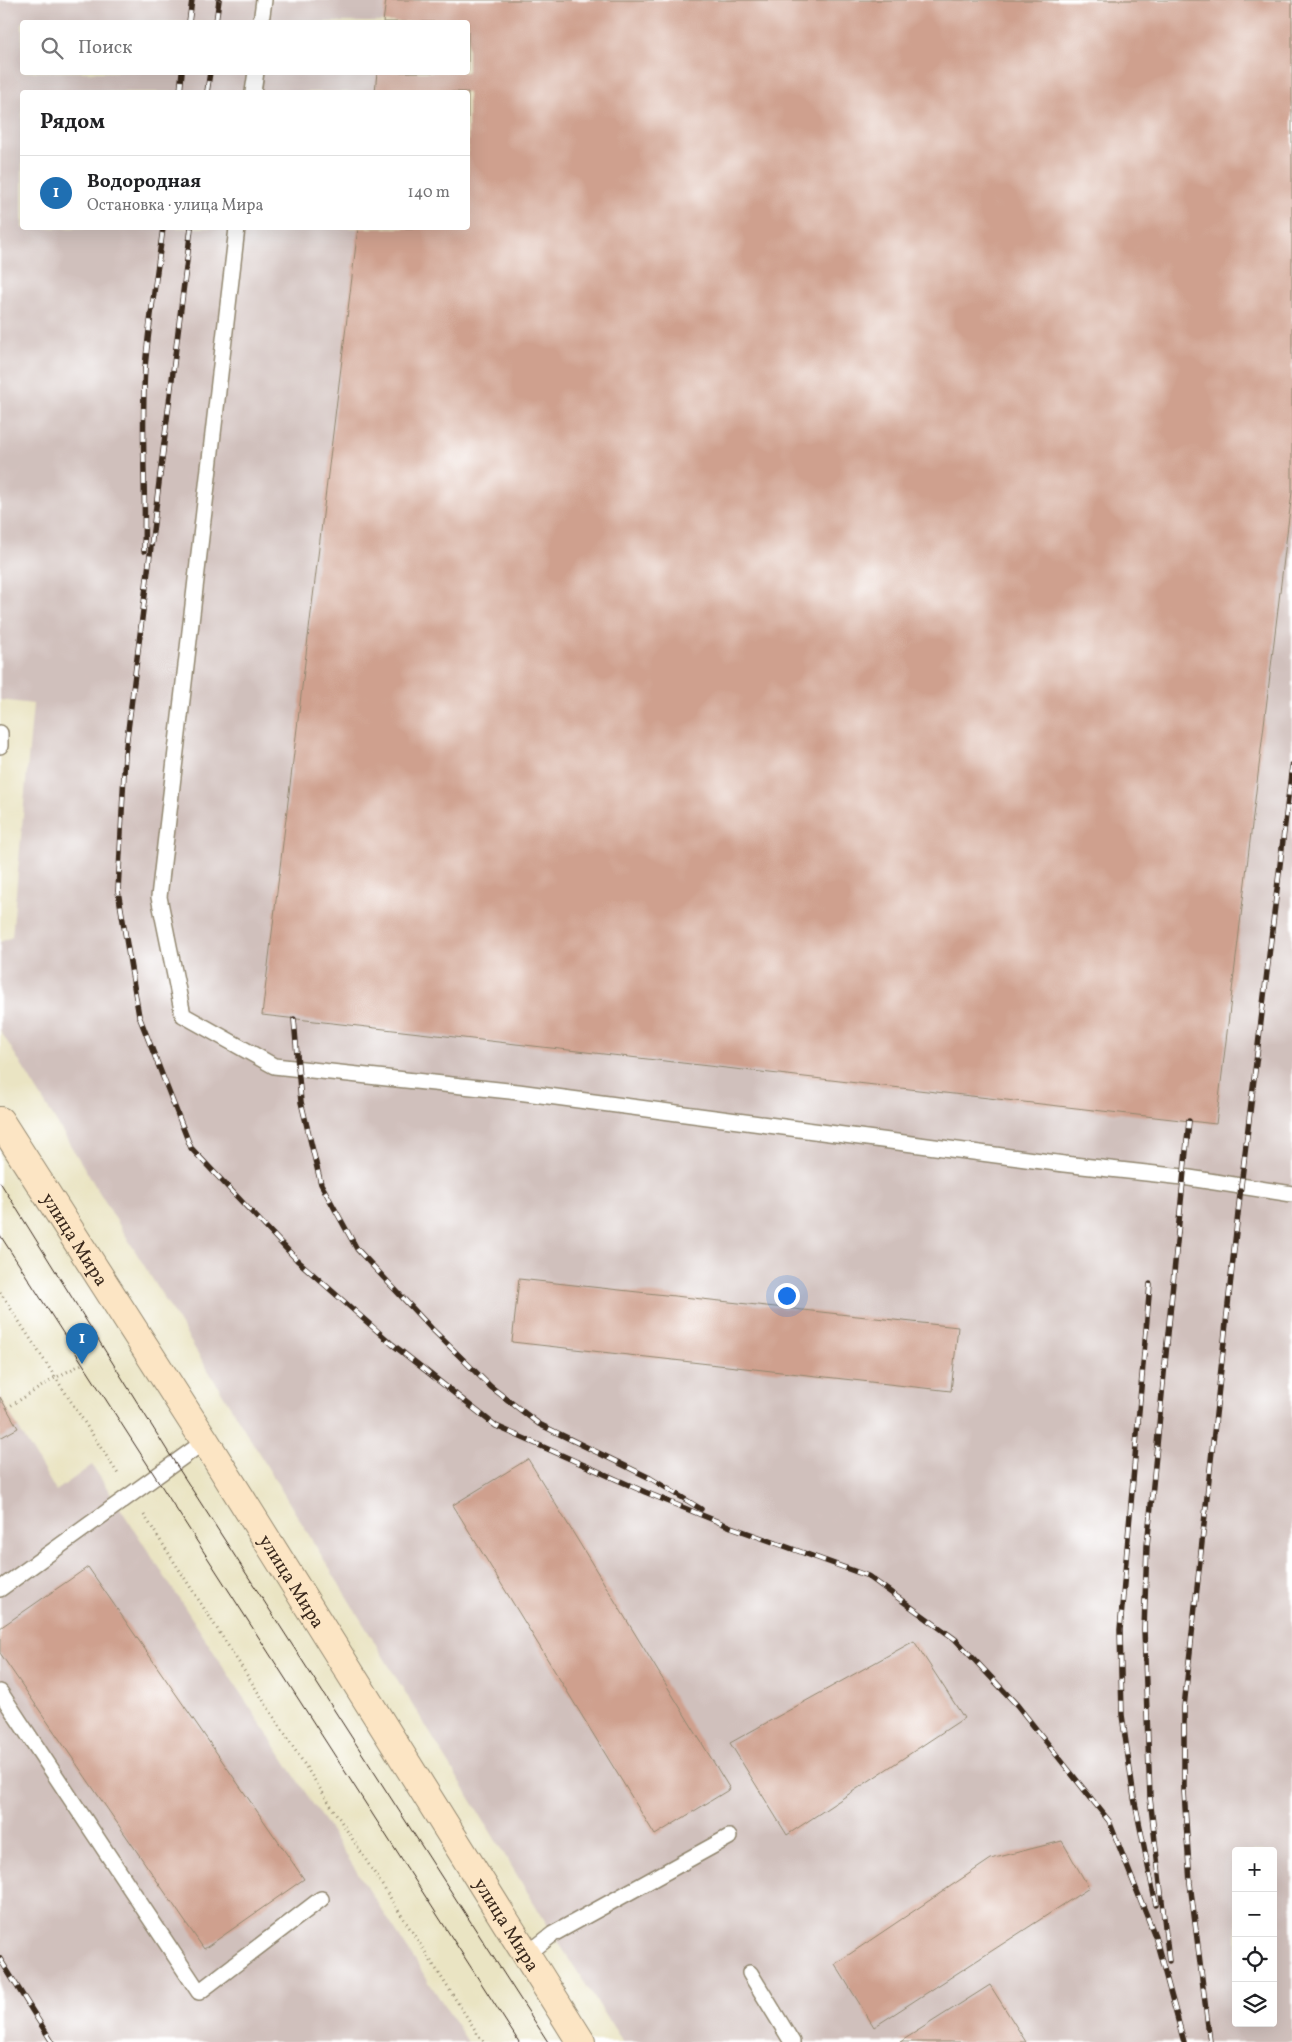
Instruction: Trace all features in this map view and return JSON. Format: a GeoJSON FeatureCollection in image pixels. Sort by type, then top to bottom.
{"type":"FeatureCollection","features":[{"type":"Feature","properties":{"kind":"main road","name":"улица Мира"},"geometry":{"type":"LineString","coordinates":[[0,1121],[205,1442],[581,2042]]}},
{"type":"Feature","properties":{"kind":"lane"},"geometry":{"type":"LineString","coordinates":[[261,20],[264,0]]}},
{"type":"Feature","properties":{"kind":"lane"},"geometry":{"type":"LineString","coordinates":[[253,90],[256,75]]}},
{"type":"Feature","properties":{"kind":"lane"},"geometry":{"type":"LineString","coordinates":[[237,230],[158,897],[183,1014],[274,1066],[518,1092],[1064,1164],[1183,1177],[1292,1194]]}},
{"type":"Feature","properties":{"kind":"lane"},"geometry":{"type":"LineString","coordinates":[[0,733],[0,746]]}},
{"type":"Feature","properties":{"kind":"lane"},"geometry":{"type":"LineString","coordinates":[[0,1589],[205,1442]]}},
{"type":"Feature","properties":{"kind":"lane"},"geometry":{"type":"LineString","coordinates":[[0,1692],[199,1992],[321,1899]]}},
{"type":"Feature","properties":{"kind":"lane"},"geometry":{"type":"LineString","coordinates":[[526,1955],[553,1934],[729,1837]]}},
{"type":"Feature","properties":{"kind":"lane"},"geometry":{"type":"LineString","coordinates":[[750,1974],[792,2042]]}},
{"type":"Feature","properties":{"kind":"path"},"geometry":{"type":"LineString","coordinates":[[0,1292],[483,2042]]}},
{"type":"Feature","properties":{"kind":"path"},"geometry":{"type":"LineString","coordinates":[[7,1408],[55,1378],[82,1364]]}},
{"type":"Feature","properties":{"kind":"shaded area"},"geometry":{"type":"Polygon","coordinates":[[[0,0],[1292,0],[1292,2042],[623,2042],[553,1934],[0,1030],[0,942],[12,937],[33,704],[0,700],[0,0]]]}},
{"type":"Feature","properties":{"kind":"shaded area"},"geometry":{"type":"Polygon","coordinates":[[[0,1397],[56,1491],[92,1465],[468,2042],[0,2042],[0,1397]]]}},
{"type":"Feature","properties":{"kind":"building"},"geometry":{"type":"Polygon","coordinates":[[[386,0],[1292,0],[1292,492],[1216,1124],[262,1015],[358,230],[470,230],[470,90],[375,90],[377,75],[470,75],[470,20],[383,20],[386,0]]]}},
{"type":"Feature","properties":{"kind":"building"},"geometry":{"type":"Polygon","coordinates":[[[519,1279],[958,1327],[951,1391],[512,1342],[519,1279]]]}},
{"type":"Feature","properties":{"kind":"building"},"geometry":{"type":"Polygon","coordinates":[[[0,1397],[18,1428],[0,1438],[0,1397]]]}},
{"type":"Feature","properties":{"kind":"building"},"geometry":{"type":"Polygon","coordinates":[[[528,1459],[730,1789],[655,1835],[453,1505],[528,1459]]]}},
{"type":"Feature","properties":{"kind":"building"},"geometry":{"type":"Polygon","coordinates":[[[88,1567],[304,1879],[204,1949],[0,1653],[0,1628],[88,1567]]]}},
{"type":"Feature","properties":{"kind":"building"},"geometry":{"type":"Polygon","coordinates":[[[914,1641],[964,1718],[787,1835],[730,1743],[914,1641]]]}},
{"type":"Feature","properties":{"kind":"building"},"geometry":{"type":"Polygon","coordinates":[[[1062,1841],[1089,1888],[874,2027],[835,1964],[991,1859],[1062,1841]]]}},
{"type":"Feature","properties":{"kind":"building"},"geometry":{"type":"Polygon","coordinates":[[[990,1985],[1026,2042],[900,2042],[990,1985]]]}},
{"type":"Feature","properties":{"kind":"tram line"},"geometry":{"type":"LineString","coordinates":[[0,1182],[175,1463],[548,2042]]}},
{"type":"Feature","properties":{"kind":"tram line"},"geometry":{"type":"LineString","coordinates":[[0,1235],[519,2042]]}},
{"type":"Feature","properties":{"kind":"railway"},"geometry":{"type":"LineString","coordinates":[[189,20],[192,0]]}},
{"type":"Feature","properties":{"kind":"railway"},"geometry":{"type":"LineString","coordinates":[[216,20],[219,0]]}},
{"type":"Feature","properties":{"kind":"railway"},"geometry":{"type":"LineString","coordinates":[[180,90],[182,75]]}},
{"type":"Feature","properties":{"kind":"railway"},"geometry":{"type":"LineString","coordinates":[[207,90],[210,75]]}},
{"type":"Feature","properties":{"kind":"railway"},"geometry":{"type":"LineString","coordinates":[[144,551],[143,414],[145,368],[163,230]]}},
{"type":"Feature","properties":{"kind":"railway"},"geometry":{"type":"LineString","coordinates":[[191,230],[125,754],[118,891],[139,1016],[191,1148],[298,1261],[392,1344],[496,1426],[645,1492],[731,1527],[868,1576],[955,1639],[1017,1705],[1109,1821],[1155,1936],[1184,2042]]}},
{"type":"Feature","properties":{"kind":"railway"},"geometry":{"type":"LineString","coordinates":[[1210,2042],[1190,1883],[1184,1791],[1184,1707],[1241,1186],[1292,766]]}},
{"type":"Feature","properties":{"kind":"railway"},"geometry":{"type":"LineString","coordinates":[[294,1019],[301,1102],[321,1184],[357,1249],[431,1328],[491,1387],[539,1424],[650,1478],[701,1509]]}},
{"type":"Feature","properties":{"kind":"railway"},"geometry":{"type":"LineString","coordinates":[[1169,1961],[1150,1798],[1144,1629],[1147,1546],[1189,1121]]}},
{"type":"Feature","properties":{"kind":"railway"},"geometry":{"type":"LineString","coordinates":[[1150,1284],[1120,1630],[1122,1715],[1134,1798],[1156,1905]]}},
{"type":"Feature","properties":{"kind":"railway"},"geometry":{"type":"LineString","coordinates":[[0,1959],[52,2042]]}},
{"type":"Feature","properties":{"kind":"place","name":"Водородная"},"geometry":{"type":"Point","coordinates":[82,1364]}}]}
